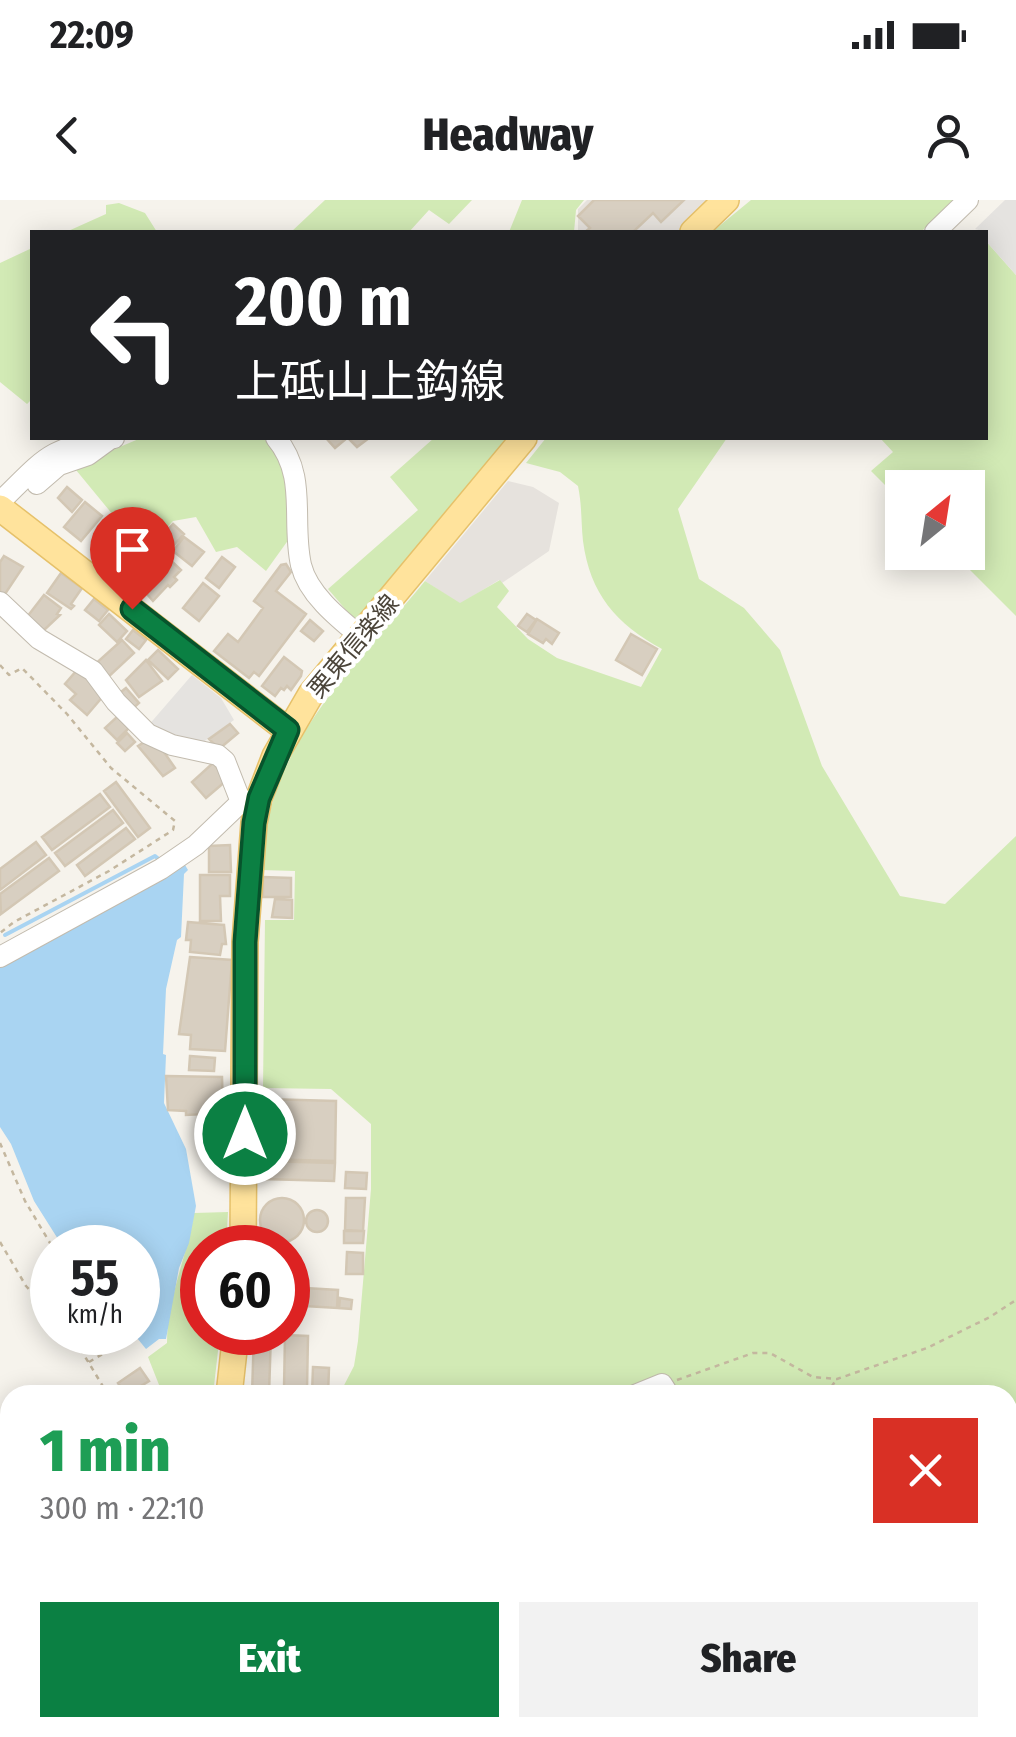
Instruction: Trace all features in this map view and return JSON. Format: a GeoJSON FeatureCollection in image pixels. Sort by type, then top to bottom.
{"type":"FeatureCollection","features":[{"type":"Feature","properties":{"kind":"main road"},"geometry":{"type":"LineString","coordinates":[[695,230],[726,200]]}},
{"type":"Feature","properties":{"kind":"main road","name":"栗東信楽線"},"geometry":{"type":"LineString","coordinates":[[243,1225],[250,800],[311,694],[522,440]]}},
{"type":"Feature","properties":{"kind":"main road"},"geometry":{"type":"LineString","coordinates":[[2,508],[288,730]]}},
{"type":"Feature","properties":{"kind":"main road"},"geometry":{"type":"LineString","coordinates":[[229,1385],[233,1355]]}},
{"type":"Feature","properties":{"kind":"lane"},"geometry":{"type":"LineString","coordinates":[[937,230],[968,200]]}},
{"type":"Feature","properties":{"kind":"lane"},"geometry":{"type":"LineString","coordinates":[[2,508],[53,469],[88,456],[109,440]]}},
{"type":"Feature","properties":{"kind":"lane"},"geometry":{"type":"LineString","coordinates":[[278,440],[292,459],[297,481],[302,568],[321,600],[360,636]]}},
{"type":"Feature","properties":{"kind":"lane"},"geometry":{"type":"LineString","coordinates":[[0,602],[39,639],[93,671],[116,702],[148,734],[172,745],[218,755],[250,800],[182,855],[0,957]]}},
{"type":"Feature","properties":{"kind":"path"},"geometry":{"type":"LineString","coordinates":[[0,665],[9,675],[22,668],[112,768],[175,821],[173,830],[14,922],[0,934]]}},
{"type":"Feature","properties":{"kind":"path"},"geometry":{"type":"LineString","coordinates":[[0,1142],[24,1201],[39,1225]]}},
{"type":"Feature","properties":{"kind":"path"},"geometry":{"type":"LineString","coordinates":[[0,1242],[30,1290]]}},
{"type":"Feature","properties":{"kind":"path"},"geometry":{"type":"LineString","coordinates":[[678,1385],[752,1354],[770,1353],[812,1377],[837,1379],[928,1348],[1016,1300]]}},
{"type":"Feature","properties":{"kind":"path"},"geometry":{"type":"LineString","coordinates":[[84,1355],[102,1385]]}},
{"type":"Feature","properties":{"kind":"path"},"geometry":{"type":"LineString","coordinates":[[88,1362],[100,1355]]}},
{"type":"Feature","properties":{"kind":"path"},"geometry":{"type":"LineString","coordinates":[[833,1385],[837,1379]]}},
{"type":"Feature","properties":{"kind":"shaded area"},"geometry":{"type":"Polygon","coordinates":[[[587,200],[710,200],[681,230],[578,230],[578,209],[587,200]]]}},
{"type":"Feature","properties":{"kind":"shaded area"},"geometry":{"type":"Polygon","coordinates":[[[1005,200],[1016,200],[1016,275],[988,243],[988,230],[975,229],[1005,200]]]}},
{"type":"Feature","properties":{"kind":"shaded area"},"geometry":{"type":"Polygon","coordinates":[[[508,481],[533,487],[559,503],[549,551],[502,583],[499,580],[460,604],[425,581],[508,481]]]}},
{"type":"Feature","properties":{"kind":"shaded area"},"geometry":{"type":"Polygon","coordinates":[[[192,675],[221,698],[234,720],[199,745],[147,727],[192,675]]]}},
{"type":"Feature","properties":{"kind":"green space"},"geometry":{"type":"Polygon","coordinates":[[[325,200],[472,200],[449,224],[429,210],[411,230],[293,230],[325,200]]]}},
{"type":"Feature","properties":{"kind":"green space"},"geometry":{"type":"Polygon","coordinates":[[[522,200],[584,200],[576,210],[574,230],[510,230],[522,200]]]}},
{"type":"Feature","properties":{"kind":"green space"},"geometry":{"type":"Polygon","coordinates":[[[751,200],[953,200],[923,230],[714,230],[751,200]]]}},
{"type":"Feature","properties":{"kind":"green space"},"geometry":{"type":"Polygon","coordinates":[[[119,203],[145,213],[156,230],[70,230],[106,214],[106,205],[119,203]]]}},
{"type":"Feature","properties":{"kind":"green space"},"geometry":{"type":"Polygon","coordinates":[[[988,243],[1016,275],[1016,616],[970,570],[985,570],[985,470],[885,470],[885,485],[871,471],[893,452],[882,440],[988,440],[988,243]]]}},
{"type":"Feature","properties":{"kind":"green space"},"geometry":{"type":"Polygon","coordinates":[[[30,249],[27,404],[0,382],[0,263],[30,249]]]}},
{"type":"Feature","properties":{"kind":"green space"},"geometry":{"type":"Polygon","coordinates":[[[136,440],[268,440],[289,475],[289,539],[266,571],[237,547],[216,552],[196,517],[173,521],[158,537],[149,528],[132,538],[76,470],[77,465],[136,440]]]}},
{"type":"Feature","properties":{"kind":"green space"},"geometry":{"type":"Polygon","coordinates":[[[432,440],[508,440],[359,619],[352,617],[328,589],[418,510],[390,477],[432,440]]]}},
{"type":"Feature","properties":{"kind":"green space"},"geometry":{"type":"Polygon","coordinates":[[[544,440],[726,440],[678,509],[699,579],[744,608],[780,650],[822,766],[900,896],[945,904],[1016,836],[1016,1385],[344,1385],[354,1366],[358,1341],[371,1189],[371,1124],[331,1089],[263,1088],[265,920],[294,920],[295,871],[261,870],[269,818],[284,770],[318,712],[425,581],[460,603],[500,580],[509,591],[497,607],[528,639],[557,658],[641,687],[662,649],[631,629],[599,592],[583,541],[578,486],[560,472],[526,463],[544,440]]]}},
{"type":"Feature","properties":{"kind":"green space"},"geometry":{"type":"Polygon","coordinates":[[[228,1212],[227,1225],[192,1225],[194,1213],[228,1212]]]}},
{"type":"Feature","properties":{"kind":"green space"},"geometry":{"type":"Polygon","coordinates":[[[180,1271],[180,1355],[218,1355],[214,1385],[159,1385],[148,1357],[160,1355],[160,1348],[167,1343],[180,1271]]]}},
{"type":"Feature","properties":{"kind":"water"},"geometry":{"type":"Polygon","coordinates":[[[185,865],[188,870],[184,874],[181,937],[177,940],[166,989],[164,1103],[186,1149],[196,1206],[192,1225],[180,1225],[180,1266],[166,1339],[160,1339],[160,1225],[49,1225],[0,1127],[0,967],[185,865]]]}},
{"type":"Feature","properties":{"kind":"building"},"geometry":{"type":"Polygon","coordinates":[[[594,200],[684,200],[661,222],[653,213],[635,230],[588,230],[590,228],[578,216],[594,200]]]}},
{"type":"Feature","properties":{"kind":"building"},"geometry":{"type":"Polygon","coordinates":[[[328,440],[345,440],[335,448],[328,440]]]}},
{"type":"Feature","properties":{"kind":"building"},"geometry":{"type":"Polygon","coordinates":[[[67,487],[82,500],[72,512],[58,498],[67,487]]]}},
{"type":"Feature","properties":{"kind":"building"},"geometry":{"type":"Polygon","coordinates":[[[85,502],[102,516],[81,541],[64,527],[85,502]]]}},
{"type":"Feature","properties":{"kind":"building"},"geometry":{"type":"Polygon","coordinates":[[[173,524],[184,534],[173,546],[162,536],[173,524]]]}},
{"type":"Feature","properties":{"kind":"building"},"geometry":{"type":"Polygon","coordinates":[[[184,537],[204,552],[192,566],[173,551],[184,537]]]}},
{"type":"Feature","properties":{"kind":"building"},"geometry":{"type":"Polygon","coordinates":[[[122,546],[136,558],[128,567],[114,555],[122,546]]]}},
{"type":"Feature","properties":{"kind":"building"},"geometry":{"type":"Polygon","coordinates":[[[4,556],[23,567],[3,597],[0,562],[4,556]]]}},
{"type":"Feature","properties":{"kind":"building"},"geometry":{"type":"Polygon","coordinates":[[[166,556],[181,570],[174,577],[177,580],[153,601],[139,585],[166,556]]]}},
{"type":"Feature","properties":{"kind":"building"},"geometry":{"type":"Polygon","coordinates":[[[222,557],[235,567],[219,588],[206,578],[222,557]]]}},
{"type":"Feature","properties":{"kind":"building"},"geometry":{"type":"Polygon","coordinates":[[[286,564],[291,572],[276,591],[306,614],[259,676],[254,672],[249,678],[214,651],[228,634],[238,642],[263,608],[254,601],[281,565],[286,564]]]}},
{"type":"Feature","properties":{"kind":"building"},"geometry":{"type":"Polygon","coordinates":[[[61,573],[82,588],[71,609],[47,593],[61,573]]]}},
{"type":"Feature","properties":{"kind":"building"},"geometry":{"type":"Polygon","coordinates":[[[203,583],[219,596],[199,621],[183,608],[203,583]]]}},
{"type":"Feature","properties":{"kind":"building"},"geometry":{"type":"Polygon","coordinates":[[[44,595],[61,608],[57,614],[60,615],[44,630],[27,617],[44,595]]]}},
{"type":"Feature","properties":{"kind":"building"},"geometry":{"type":"Polygon","coordinates":[[[94,599],[108,610],[99,621],[85,610],[94,599]]]}},
{"type":"Feature","properties":{"kind":"building"},"geometry":{"type":"Polygon","coordinates":[[[109,614],[127,631],[117,642],[99,625],[109,614]]]}},
{"type":"Feature","properties":{"kind":"building"},"geometry":{"type":"Polygon","coordinates":[[[527,614],[536,620],[527,632],[518,626],[527,614]]]}},
{"type":"Feature","properties":{"kind":"building"},"geometry":{"type":"Polygon","coordinates":[[[537,619],[559,633],[552,644],[528,634],[537,619]]]}},
{"type":"Feature","properties":{"kind":"building"},"geometry":{"type":"Polygon","coordinates":[[[310,620],[323,631],[314,641],[301,631],[310,620]]]}},
{"type":"Feature","properties":{"kind":"building"},"geometry":{"type":"Polygon","coordinates":[[[133,630],[146,640],[139,649],[126,639],[133,630]]]}},
{"type":"Feature","properties":{"kind":"building"},"geometry":{"type":"Polygon","coordinates":[[[631,634],[657,649],[642,675],[616,660],[631,634]]]}},
{"type":"Feature","properties":{"kind":"building"},"geometry":{"type":"Polygon","coordinates":[[[122,640],[134,653],[105,680],[93,666],[122,640]]]}},
{"type":"Feature","properties":{"kind":"building"},"geometry":{"type":"Polygon","coordinates":[[[158,650],[178,669],[168,679],[148,660],[158,650]]]}},
{"type":"Feature","properties":{"kind":"building"},"geometry":{"type":"Polygon","coordinates":[[[284,657],[302,671],[301,676],[291,690],[287,686],[281,688],[275,696],[262,686],[284,657]]]}},
{"type":"Feature","properties":{"kind":"building"},"geometry":{"type":"Polygon","coordinates":[[[146,660],[162,681],[139,697],[126,680],[146,660]]]}},
{"type":"Feature","properties":{"kind":"building"},"geometry":{"type":"Polygon","coordinates":[[[77,670],[105,694],[87,715],[70,700],[76,694],[65,684],[77,670]]]}},
{"type":"Feature","properties":{"kind":"building"},"geometry":{"type":"Polygon","coordinates":[[[126,688],[139,703],[130,711],[117,695],[126,688]]]}},
{"type":"Feature","properties":{"kind":"building"},"geometry":{"type":"Polygon","coordinates":[[[118,716],[129,728],[117,740],[105,728],[118,716]]]}},
{"type":"Feature","properties":{"kind":"building"},"geometry":{"type":"Polygon","coordinates":[[[230,724],[238,733],[219,749],[209,739],[230,724]]]}},
{"type":"Feature","properties":{"kind":"building"},"geometry":{"type":"Polygon","coordinates":[[[127,733],[135,742],[125,751],[117,743],[127,733]]]}},
{"type":"Feature","properties":{"kind":"building"},"geometry":{"type":"Polygon","coordinates":[[[149,739],[157,742],[175,768],[163,776],[138,746],[149,739]]]}},
{"type":"Feature","properties":{"kind":"building"},"geometry":{"type":"Polygon","coordinates":[[[213,763],[227,780],[206,798],[192,782],[213,763]]]}},
{"type":"Feature","properties":{"kind":"building"},"geometry":{"type":"Polygon","coordinates":[[[116,782],[150,828],[138,837],[104,791],[116,782]]]}},
{"type":"Feature","properties":{"kind":"building"},"geometry":{"type":"Polygon","coordinates":[[[100,794],[110,807],[52,850],[42,837],[100,794]]]}},
{"type":"Feature","properties":{"kind":"building"},"geometry":{"type":"Polygon","coordinates":[[[113,810],[123,823],[65,866],[55,853],[113,810]]]}},
{"type":"Feature","properties":{"kind":"building"},"geometry":{"type":"Polygon","coordinates":[[[126,828],[135,839],[85,876],[77,865],[126,828]]]}},
{"type":"Feature","properties":{"kind":"building"},"geometry":{"type":"Polygon","coordinates":[[[36,842],[46,855],[0,890],[0,869],[36,842]]]}},
{"type":"Feature","properties":{"kind":"building"},"geometry":{"type":"Polygon","coordinates":[[[230,845],[231,872],[209,872],[209,846],[230,845]]]}},
{"type":"Feature","properties":{"kind":"building"},"geometry":{"type":"Polygon","coordinates":[[[49,858],[59,871],[1,914],[0,894],[49,858]]]}},
{"type":"Feature","properties":{"kind":"building"},"geometry":{"type":"Polygon","coordinates":[[[200,875],[230,875],[230,896],[220,896],[221,921],[200,921],[200,875]]]}},
{"type":"Feature","properties":{"kind":"building"},"geometry":{"type":"Polygon","coordinates":[[[263,877],[291,878],[291,897],[263,897],[263,877]]]}},
{"type":"Feature","properties":{"kind":"building"},"geometry":{"type":"Polygon","coordinates":[[[275,899],[292,900],[292,918],[272,917],[275,899]]]}},
{"type":"Feature","properties":{"kind":"building"},"geometry":{"type":"Polygon","coordinates":[[[188,922],[224,925],[226,944],[222,944],[220,955],[190,952],[191,940],[186,940],[188,922]]]}},
{"type":"Feature","properties":{"kind":"building"},"geometry":{"type":"Polygon","coordinates":[[[190,957],[232,960],[225,1051],[190,1049],[191,1035],[179,1034],[190,957]]]}},
{"type":"Feature","properties":{"kind":"building"},"geometry":{"type":"Polygon","coordinates":[[[190,1056],[215,1058],[214,1071],[189,1070],[190,1056]]]}},
{"type":"Feature","properties":{"kind":"building"},"geometry":{"type":"Polygon","coordinates":[[[166,1076],[222,1077],[223,1113],[186,1115],[186,1111],[168,1110],[166,1076]]]}},
{"type":"Feature","properties":{"kind":"building"},"geometry":{"type":"Polygon","coordinates":[[[264,1099],[336,1101],[335,1161],[263,1159],[264,1099]]]}},
{"type":"Feature","properties":{"kind":"building"},"geometry":{"type":"Polygon","coordinates":[[[263,1161],[335,1163],[334,1181],[263,1179],[263,1161]]]}},
{"type":"Feature","properties":{"kind":"building"},"geometry":{"type":"Polygon","coordinates":[[[346,1172],[367,1173],[366,1189],[345,1188],[346,1172]]]}},
{"type":"Feature","properties":{"kind":"building"},"geometry":{"type":"Polygon","coordinates":[[[346,1198],[365,1198],[363,1231],[345,1230],[346,1198]]]}},
{"type":"Feature","properties":{"kind":"building"},"geometry":{"type":"Polygon","coordinates":[[[274,1200],[290,1200],[302,1212],[303,1225],[261,1225],[262,1212],[274,1200]]]}},
{"type":"Feature","properties":{"kind":"building"},"geometry":{"type":"Polygon","coordinates":[[[313,1210],[321,1210],[328,1217],[328,1225],[321,1232],[313,1232],[306,1225],[306,1217],[313,1210]]]}},
{"type":"Feature","properties":{"kind":"building"},"geometry":{"type":"Polygon","coordinates":[[[344,1231],[364,1231],[363,1243],[344,1243],[344,1231]]]}},
{"type":"Feature","properties":{"kind":"building"},"geometry":{"type":"Polygon","coordinates":[[[347,1252],[363,1253],[363,1274],[346,1274],[347,1252]]]}},
{"type":"Feature","properties":{"kind":"building"},"geometry":{"type":"Polygon","coordinates":[[[310,1288],[338,1290],[337,1308],[310,1306],[310,1288]]]}},
{"type":"Feature","properties":{"kind":"building"},"geometry":{"type":"Polygon","coordinates":[[[340,1298],[352,1300],[351,1309],[339,1308],[340,1298]]]}},
{"type":"Feature","properties":{"kind":"building"},"geometry":{"type":"Polygon","coordinates":[[[253,1355],[270,1355],[269,1385],[252,1385],[253,1355]]]}},
{"type":"Feature","properties":{"kind":"building"},"geometry":{"type":"Polygon","coordinates":[[[285,1355],[308,1355],[307,1385],[284,1385],[285,1355]]]}},
{"type":"Feature","properties":{"kind":"building"},"geometry":{"type":"Polygon","coordinates":[[[313,1367],[329,1368],[328,1385],[312,1385],[313,1367]]]}},
{"type":"Feature","properties":{"kind":"building"},"geometry":{"type":"Polygon","coordinates":[[[140,1368],[149,1381],[142,1385],[118,1383],[140,1368]]]}},
{"type":"Feature","properties":{"kind":"waterway"},"geometry":{"type":"LineString","coordinates":[[5,935],[155,856],[162,862]]}},
{"type":"Feature","properties":{"kind":"route"},"geometry":{"type":"LineString","coordinates":[[132,609],[288,730],[274,756],[254,823],[245,942],[245,1134]]}}]}
